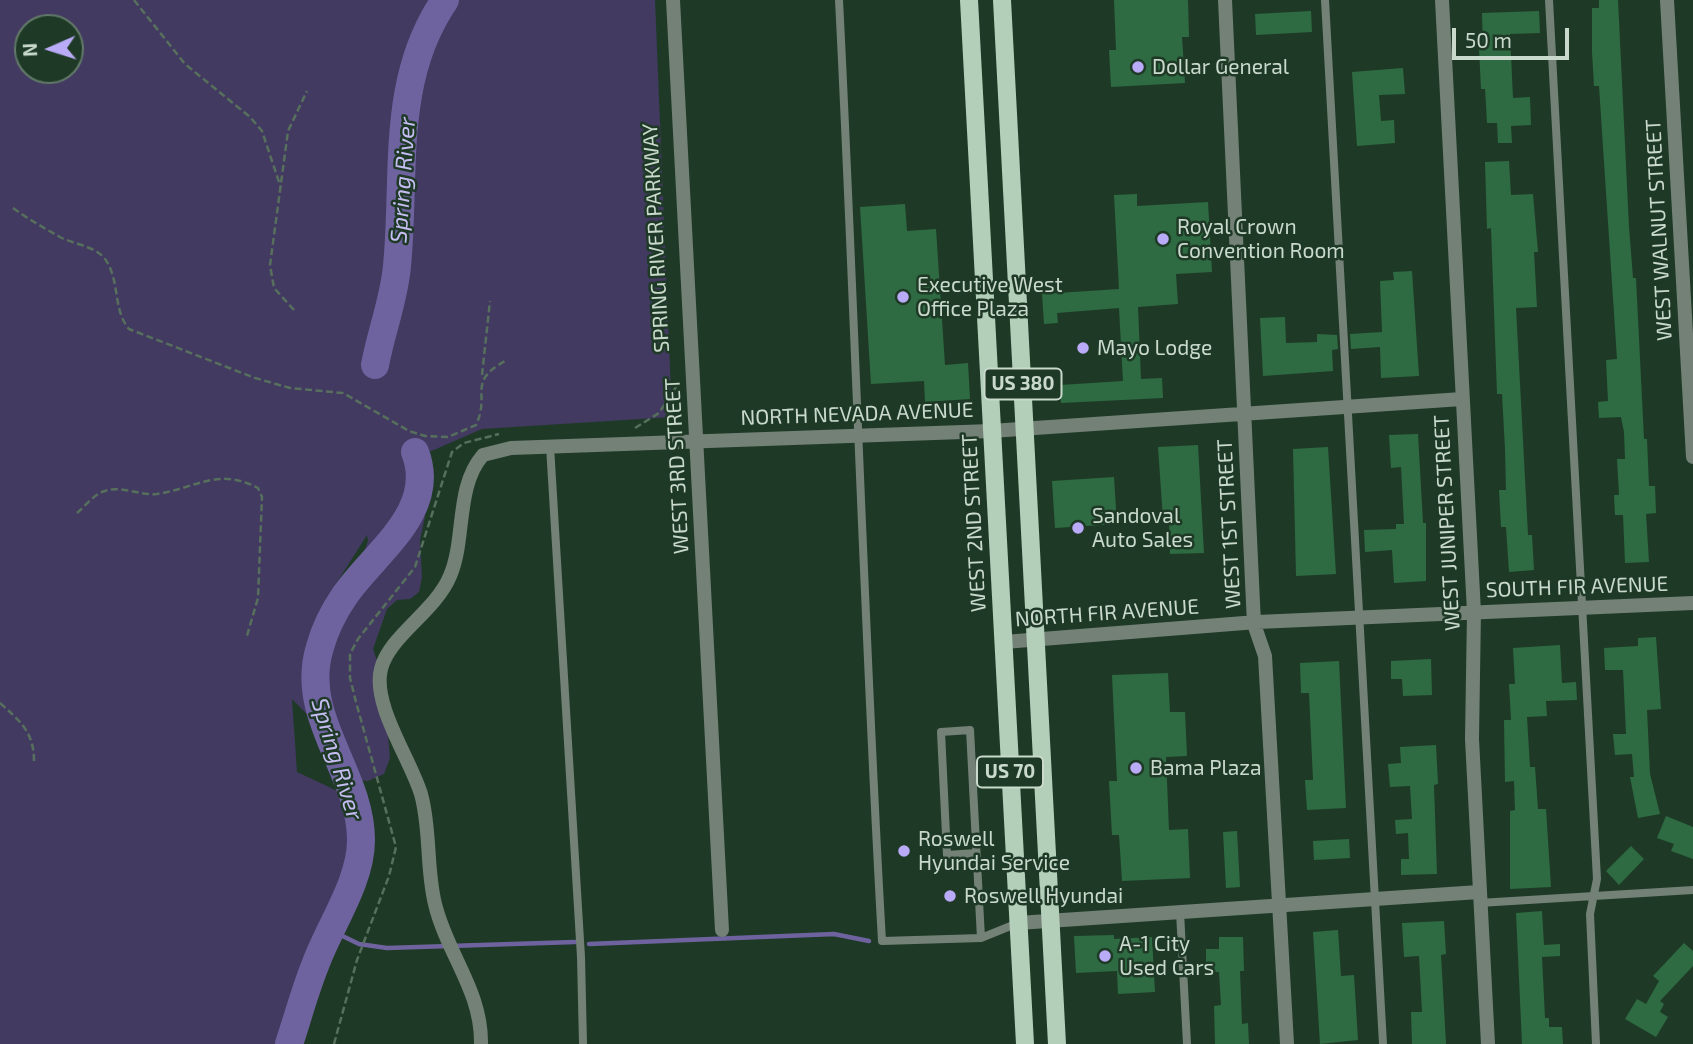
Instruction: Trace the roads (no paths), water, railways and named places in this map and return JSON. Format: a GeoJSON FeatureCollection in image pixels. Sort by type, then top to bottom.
{"type":"FeatureCollection","features":[{"type":"Feature","properties":{"kind":"main road","name":"WEST 2ND STREET"},"geometry":{"type":"LineString","coordinates":[[969,0],[1025,1044]]}},
{"type":"Feature","properties":{"kind":"main road","name":"US 380"},"geometry":{"type":"LineString","coordinates":[[1002,0],[1057,1044]]}},
{"type":"Feature","properties":{"kind":"street","name":"WEST 3RD STREET"},"geometry":{"type":"LineString","coordinates":[[673,0],[722,930]]}},
{"type":"Feature","properties":{"kind":"street","name":"WEST 1ST STREET"},"geometry":{"type":"LineString","coordinates":[[1225,0],[1254,624],[1265,656],[1287,1044]]}},
{"type":"Feature","properties":{"kind":"street","name":"WEST JUNIPER STREET"},"geometry":{"type":"LineString","coordinates":[[1442,0],[1474,612],[1472,739],[1488,1044]]}},
{"type":"Feature","properties":{"kind":"street","name":"WEST WALNUT STREET"},"geometry":{"type":"LineString","coordinates":[[1667,0],[1693,457]]}},
{"type":"Feature","properties":{"kind":"street","name":"NORTH NEVADA AVENUE"},"geometry":{"type":"LineString","coordinates":[[481,1044],[474,997],[435,902],[421,794],[383,703],[380,685],[382,667],[390,651],[432,607],[450,578],[460,542],[469,479],[483,455],[499,449],[550,446],[992,431],[1462,399]]}},
{"type":"Feature","properties":{"kind":"street","name":"SOUTH FIR AVENUE"},"geometry":{"type":"LineString","coordinates":[[1254,624],[1693,603]]}},
{"type":"Feature","properties":{"kind":"street","name":"NORTH FIR AVENUE"},"geometry":{"type":"LineString","coordinates":[[1004,642],[1254,624]]}},
{"type":"Feature","properties":{"kind":"street"},"geometry":{"type":"LineString","coordinates":[[1018,923],[1374,899],[1479,897]]}},
{"type":"Feature","properties":{"kind":"lane"},"geometry":{"type":"LineString","coordinates":[[839,0],[859,390],[858,435],[882,941],[981,938],[1018,923]]}},
{"type":"Feature","properties":{"kind":"lane"},"geometry":{"type":"LineString","coordinates":[[1325,0],[1357,618],[1383,1044]]}},
{"type":"Feature","properties":{"kind":"lane"},"geometry":{"type":"LineString","coordinates":[[1549,0],[1597,879],[1590,914],[1596,1044]]}},
{"type":"Feature","properties":{"kind":"lane"},"geometry":{"type":"LineString","coordinates":[[550,446],[581,957],[583,1044]]}},
{"type":"Feature","properties":{"kind":"lane"},"geometry":{"type":"LineString","coordinates":[[976,853],[947,855],[942,732],[970,730],[981,938]]}},
{"type":"Feature","properties":{"kind":"lane"},"geometry":{"type":"LineString","coordinates":[[1479,897],[1693,890]]}},
{"type":"Feature","properties":{"kind":"lane"},"geometry":{"type":"LineString","coordinates":[[1180,912],[1187,1044]]}},
{"type":"Feature","properties":{"kind":"waterway","name":"Spring River"},"geometry":{"type":"LineString","coordinates":[[375,365],[397,266],[408,95],[416,62],[428,31],[445,0]]}},
{"type":"Feature","properties":{"kind":"waterway","name":"Spring River"},"geometry":{"type":"LineString","coordinates":[[289,1044],[316,963],[344,903],[360,856],[358,815],[352,791],[323,721],[317,697],[315,673],[320,647],[330,620],[345,595],[400,530],[411,512],[418,493],[420,473],[415,452]]}},
{"type":"Feature","properties":{"kind":"waterway"},"geometry":{"type":"LineString","coordinates":[[330,930],[359,944],[387,948],[575,942]]}},
{"type":"Feature","properties":{"kind":"waterway"},"geometry":{"type":"LineString","coordinates":[[589,944],[834,934],[869,941]]}},
{"type":"Feature","properties":{"kind":"place","name":"Dollar General"},"geometry":{"type":"Point","coordinates":[1138,67]}},
{"type":"Feature","properties":{"kind":"place","name":"Royal Crown Convention Room"},"geometry":{"type":"Point","coordinates":[1163,239]}},
{"type":"Feature","properties":{"kind":"place","name":"Executive West Office Plaza"},"geometry":{"type":"Point","coordinates":[903,297]}},
{"type":"Feature","properties":{"kind":"place","name":"Mayo Lodge"},"geometry":{"type":"Point","coordinates":[1083,348]}},
{"type":"Feature","properties":{"kind":"place","name":"Sandoval Auto Sales"},"geometry":{"type":"Point","coordinates":[1078,528]}},
{"type":"Feature","properties":{"kind":"place","name":"Bama Plaza"},"geometry":{"type":"Point","coordinates":[1136,768]}},
{"type":"Feature","properties":{"kind":"place","name":"Roswell Hyundai Service"},"geometry":{"type":"Point","coordinates":[904,851]}},
{"type":"Feature","properties":{"kind":"place","name":"Roswell Hyundai"},"geometry":{"type":"Point","coordinates":[950,896]}},
{"type":"Feature","properties":{"kind":"place","name":"A-1 City Used Cars"},"geometry":{"type":"Point","coordinates":[1105,956]}}]}
